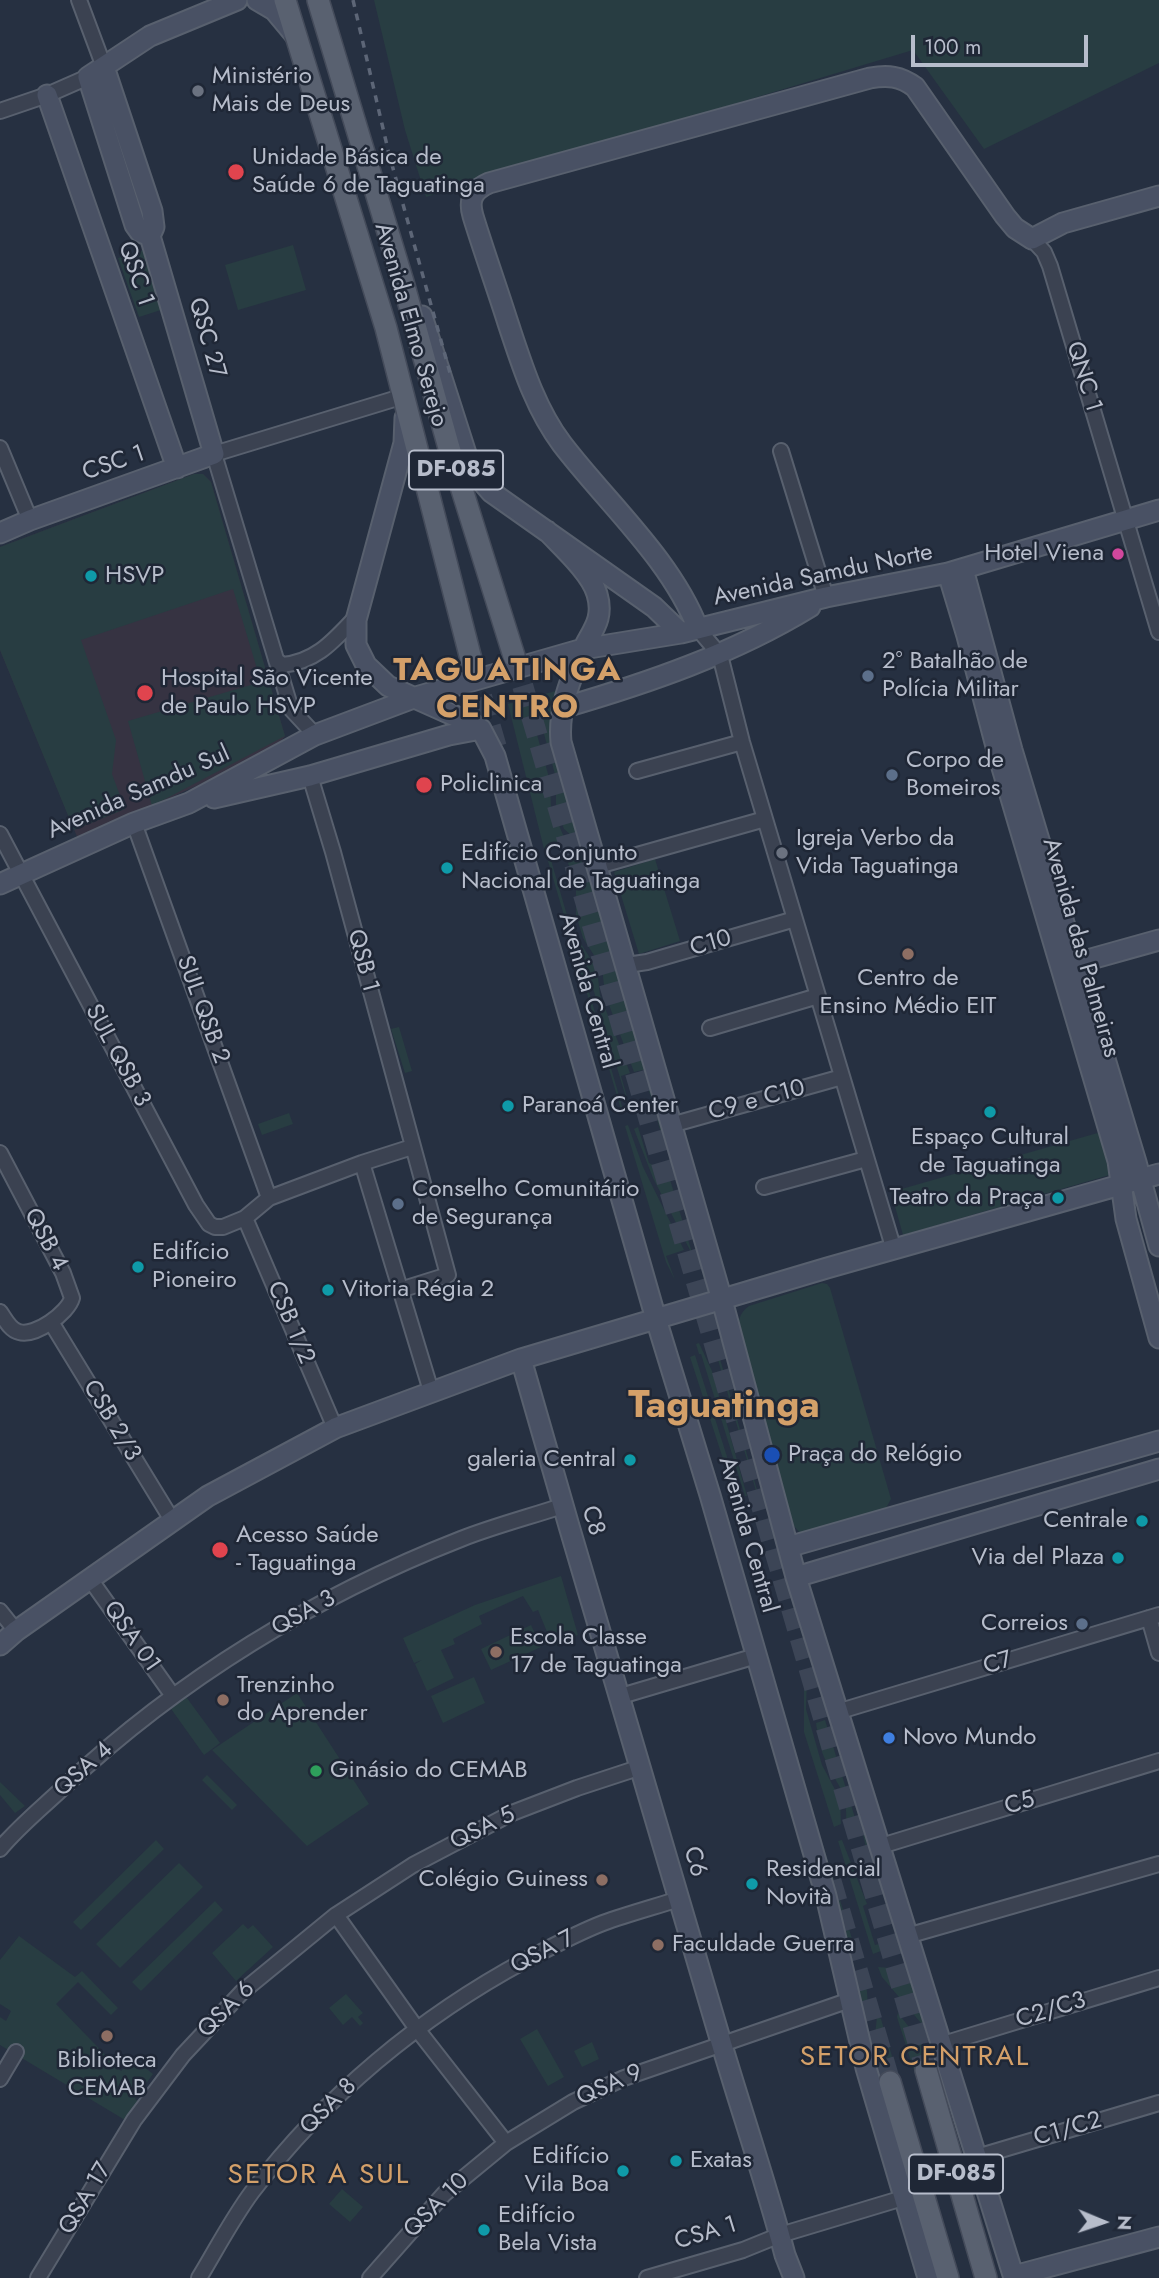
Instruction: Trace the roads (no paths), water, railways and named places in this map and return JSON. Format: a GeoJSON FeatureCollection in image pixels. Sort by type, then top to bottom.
{"type":"FeatureCollection","features":[{"type":"Feature","properties":{"kind":"main road"},"geometry":{"type":"LineString","coordinates":[[96,72],[150,36],[237,0]]}},
{"type":"Feature","properties":{"kind":"main road"},"geometry":{"type":"LineString","coordinates":[[257,0],[274,10],[295,35]]}},
{"type":"Feature","properties":{"kind":"main road","name":"Avenida Elmo Serejo"},"geometry":{"type":"LineString","coordinates":[[285,0],[386,328],[473,667]]}},
{"type":"Feature","properties":{"kind":"main road","name":"Avenida Elmo Serejo"},"geometry":{"type":"LineString","coordinates":[[318,0],[403,282],[449,448],[514,656]]}},
{"type":"Feature","properties":{"kind":"main road","name":"QSC 27"},"geometry":{"type":"LineString","coordinates":[[96,72],[152,211],[154,228],[150,236],[214,454]]}},
{"type":"Feature","properties":{"kind":"main road"},"geometry":{"type":"LineString","coordinates":[[690,631],[690,609],[657,560],[562,444],[541,411],[525,372],[470,206],[471,197],[477,188],[818,92],[886,76],[906,80],[915,87],[929,103],[1015,229],[1032,239],[1063,223],[1159,196]]}},
{"type":"Feature","properties":{"kind":"main road","name":"QSC 1"},"geometry":{"type":"LineString","coordinates":[[47,95],[177,468]]}},
{"type":"Feature","properties":{"kind":"main road"},"geometry":{"type":"LineString","coordinates":[[403,282],[419,306],[473,470],[491,492],[690,631]]}},
{"type":"Feature","properties":{"kind":"main road"},"geometry":{"type":"LineString","coordinates":[[404,396],[404,443],[357,615],[356,645],[366,665],[388,686],[481,729]]}},
{"type":"Feature","properties":{"kind":"main road","name":"CSC 1"},"geometry":{"type":"LineString","coordinates":[[0,533],[214,454]]}},
{"type":"Feature","properties":{"kind":"main road","name":"Avenida Samdu Norte"},"geometry":{"type":"LineString","coordinates":[[494,674],[583,649],[690,631],[826,597],[956,571],[1159,510]]}},
{"type":"Feature","properties":{"kind":"main road","name":"Avenida Central"},"geometry":{"type":"LineString","coordinates":[[547,531],[586,575],[597,592],[599,607],[597,628],[583,649],[562,708],[561,742],[627,965],[716,1301],[796,1577],[1014,2277]]}},
{"type":"Feature","properties":{"kind":"main road","name":"Avenida das Palmeiras"},"geometry":{"type":"LineString","coordinates":[[956,571],[967,636],[1005,752],[1068,966],[1136,1162],[1130,1183],[1126,1219],[1154,1294],[1159,1338]]}},
{"type":"Feature","properties":{"kind":"main road"},"geometry":{"type":"LineString","coordinates":[[562,708],[720,655],[773,629],[826,597]]}},
{"type":"Feature","properties":{"kind":"main road","name":"Avenida Samdu Sul"},"geometry":{"type":"LineString","coordinates":[[0,884],[134,822],[189,803],[315,735],[416,697],[494,674]]}},
{"type":"Feature","properties":{"kind":"main road"},"geometry":{"type":"LineString","coordinates":[[189,803],[310,776],[481,729]]}},
{"type":"Feature","properties":{"kind":"main road","name":"Avenida Central"},"geometry":{"type":"LineString","coordinates":[[481,729],[495,756],[660,1318],[826,1896],[866,2068],[928,2278]]}},
{"type":"Feature","properties":{"kind":"main road"},"geometry":{"type":"LineString","coordinates":[[310,776],[309,763],[315,735]]}},
{"type":"Feature","properties":{"kind":"main road"},"geometry":{"type":"LineString","coordinates":[[1068,966],[1159,940]]}},
{"type":"Feature","properties":{"kind":"main road"},"geometry":{"type":"LineString","coordinates":[[0,1646],[16,1631],[172,1520],[241,1476],[335,1428],[521,1359],[1159,1174]]}},
{"type":"Feature","properties":{"kind":"main road","name":"Avenida das Palmeiras"},"geometry":{"type":"LineString","coordinates":[[1130,1183],[1159,1246]]}},
{"type":"Feature","properties":{"kind":"main road","name":"C8"},"geometry":{"type":"LineString","coordinates":[[521,1359],[562,1506],[621,1696]]}},
{"type":"Feature","properties":{"kind":"main road"},"geometry":{"type":"LineString","coordinates":[[788,1547],[1159,1441]]}},
{"type":"Feature","properties":{"kind":"main road"},"geometry":{"type":"LineString","coordinates":[[796,1577],[1159,1469]]}},
{"type":"Feature","properties":{"kind":"main road"},"geometry":{"type":"LineString","coordinates":[[1050,1472],[1049,1489],[1052,1497],[1056,1499]]}},
{"type":"Feature","properties":{"kind":"main road"},"geometry":{"type":"LineString","coordinates":[[1020,1481],[1032,1497],[1032,1503],[1027,1508]]}},
{"type":"Feature","properties":{"kind":"main road"},"geometry":{"type":"LineString","coordinates":[[900,1515],[909,1543]]}},
{"type":"Feature","properties":{"kind":"main road","name":"C6"},"geometry":{"type":"LineString","coordinates":[[621,1696],[780,2235]]}},
{"type":"Feature","properties":{"kind":"main road","name":"DF-085"},"geometry":{"type":"LineString","coordinates":[[926,2070],[986,2278]]}},
{"type":"Feature","properties":{"kind":"main road","name":"DF-085"},"geometry":{"type":"LineString","coordinates":[[890,2082],[948,2278]]}},
{"type":"Feature","properties":{"kind":"main road"},"geometry":{"type":"LineString","coordinates":[[780,2235],[794,2278]]}},
{"type":"Feature","properties":{"kind":"main road"},"geometry":{"type":"LineString","coordinates":[[1014,2277],[1159,2237]]}},
{"type":"Feature","properties":{"kind":"street"},"geometry":{"type":"LineString","coordinates":[[0,111],[47,95],[96,72],[79,0]]}},
{"type":"Feature","properties":{"kind":"street","name":"QNC 1"},"geometry":{"type":"LineString","coordinates":[[1032,239],[1044,253],[1050,266],[1159,632]]}},
{"type":"Feature","properties":{"kind":"street"},"geometry":{"type":"LineString","coordinates":[[315,735],[291,709],[214,454],[404,396]]}},
{"type":"Feature","properties":{"kind":"street"},"geometry":{"type":"LineString","coordinates":[[0,448],[30,520]]}},
{"type":"Feature","properties":{"kind":"street"},"geometry":{"type":"LineString","coordinates":[[781,451],[826,597]]}},
{"type":"Feature","properties":{"kind":"street"},"geometry":{"type":"LineString","coordinates":[[276,660],[282,665],[305,661],[325,650],[357,615]]}},
{"type":"Feature","properties":{"kind":"street"},"geometry":{"type":"LineString","coordinates":[[690,631],[720,655],[742,742],[894,1250]]}},
{"type":"Feature","properties":{"kind":"street"},"geometry":{"type":"LineString","coordinates":[[637,771],[742,742]]}},
{"type":"Feature","properties":{"kind":"street","name":"QSB 1"},"geometry":{"type":"LineString","coordinates":[[310,776],[448,1275],[400,1290]]}},
{"type":"Feature","properties":{"kind":"street"},"geometry":{"type":"LineString","coordinates":[[598,866],[765,819]]}},
{"type":"Feature","properties":{"kind":"street","name":"SUL QSB 2"},"geometry":{"type":"LineString","coordinates":[[134,822],[269,1198]]}},
{"type":"Feature","properties":{"kind":"street","name":"SUL QSB 3"},"geometry":{"type":"LineString","coordinates":[[0,834],[196,1205],[209,1224],[223,1227],[245,1218]]}},
{"type":"Feature","properties":{"kind":"street","name":"C10"},"geometry":{"type":"LineString","coordinates":[[627,965],[647,962],[795,919]]}},
{"type":"Feature","properties":{"kind":"street"},"geometry":{"type":"LineString","coordinates":[[710,1028],[818,996]]}},
{"type":"Feature","properties":{"kind":"street","name":"C9 e C10"},"geometry":{"type":"LineString","coordinates":[[671,1125],[842,1077]]}},
{"type":"Feature","properties":{"kind":"street"},"geometry":{"type":"LineString","coordinates":[[245,1218],[269,1198],[412,1147]]}},
{"type":"Feature","properties":{"kind":"street","name":"QSB 4"},"geometry":{"type":"LineString","coordinates":[[0,1153],[70,1290],[70,1305],[51,1322]]}},
{"type":"Feature","properties":{"kind":"street"},"geometry":{"type":"LineString","coordinates":[[764,1187],[866,1159]]}},
{"type":"Feature","properties":{"kind":"street"},"geometry":{"type":"LineString","coordinates":[[362,1163],[431,1391]]}},
{"type":"Feature","properties":{"kind":"street","name":"CSB 1/2"},"geometry":{"type":"LineString","coordinates":[[245,1218],[335,1428]]}},
{"type":"Feature","properties":{"kind":"street"},"geometry":{"type":"LineString","coordinates":[[0,1312],[15,1331],[22,1333],[51,1322]]}},
{"type":"Feature","properties":{"kind":"street","name":"CSB 2/3"},"geometry":{"type":"LineString","coordinates":[[51,1322],[172,1520]]}},
{"type":"Feature","properties":{"kind":"street","name":"QSA 3"},"geometry":{"type":"LineString","coordinates":[[173,1696],[244,1646],[346,1591],[462,1539],[562,1506]]}},
{"type":"Feature","properties":{"kind":"street","name":"QSA 01"},"geometry":{"type":"LineString","coordinates":[[90,1579],[173,1696]]}},
{"type":"Feature","properties":{"kind":"street"},"geometry":{"type":"LineString","coordinates":[[0,1611],[16,1631]]}},
{"type":"Feature","properties":{"kind":"street"},"geometry":{"type":"LineString","coordinates":[[1154,1617],[1159,1653]]}},
{"type":"Feature","properties":{"kind":"street","name":"C7"},"geometry":{"type":"LineString","coordinates":[[837,1712],[1154,1617]]}},
{"type":"Feature","properties":{"kind":"street"},"geometry":{"type":"LineString","coordinates":[[621,1696],[756,1656]]}},
{"type":"Feature","properties":{"kind":"street","name":"QSA 4"},"geometry":{"type":"LineString","coordinates":[[0,1849],[107,1747],[173,1696]]}},
{"type":"Feature","properties":{"kind":"street","name":"C5"},"geometry":{"type":"LineString","coordinates":[[881,1846],[1159,1761]]}},
{"type":"Feature","properties":{"kind":"street","name":"QSA 5"},"geometry":{"type":"LineString","coordinates":[[336,1915],[413,1865],[512,1813],[641,1767]]}},
{"type":"Feature","properties":{"kind":"street"},"geometry":{"type":"LineString","coordinates":[[907,1936],[1159,1864]]}},
{"type":"Feature","properties":{"kind":"street","name":"QSA 7"},"geometry":{"type":"LineString","coordinates":[[417,2029],[478,1986],[546,1950],[602,1924],[679,1899]]}},
{"type":"Feature","properties":{"kind":"street"},"geometry":{"type":"LineString","coordinates":[[336,1915],[417,2029],[506,2144]]}},
{"type":"Feature","properties":{"kind":"street","name":"QSA 6"},"geometry":{"type":"LineString","coordinates":[[134,2120],[183,2055],[242,1992],[336,1915]]}},
{"type":"Feature","properties":{"kind":"street","name":"C2/C3"},"geometry":{"type":"LineString","coordinates":[[943,2044],[1159,1979]]}},
{"type":"Feature","properties":{"kind":"street","name":"QSA 9"},"geometry":{"type":"LineString","coordinates":[[506,2144],[573,2102],[624,2078],[721,2042],[850,2000]]}},
{"type":"Feature","properties":{"kind":"street","name":"QSA 8"},"geometry":{"type":"LineString","coordinates":[[199,2278],[251,2194],[303,2131],[347,2086],[417,2029]]}},
{"type":"Feature","properties":{"kind":"street"},"geometry":{"type":"LineString","coordinates":[[0,2079],[16,2052]]}},
{"type":"Feature","properties":{"kind":"street","name":"C1/C2"},"geometry":{"type":"LineString","coordinates":[[977,2157],[1159,2103]]}},
{"type":"Feature","properties":{"kind":"street","name":"QSA 17"},"geometry":{"type":"LineString","coordinates":[[38,2278],[134,2120]]}},
{"type":"Feature","properties":{"kind":"street","name":"QSA 10"},"geometry":{"type":"LineString","coordinates":[[374,2276],[444,2194],[506,2144]]}},
{"type":"Feature","properties":{"kind":"street","name":"CSA 1"},"geometry":{"type":"LineString","coordinates":[[647,2278],[903,2198]]}},
{"type":"Feature","properties":{"kind":"tunnel"},"geometry":{"type":"LineString","coordinates":[[514,656],[926,2070]]}},
{"type":"Feature","properties":{"kind":"tunnel"},"geometry":{"type":"LineString","coordinates":[[473,667],[498,753]]}},
{"type":"Feature","properties":{"kind":"tunnel"},"geometry":{"type":"LineString","coordinates":[[831,1881],[890,2082]]}},
{"type":"Feature","properties":{"kind":"railway"},"geometry":{"type":"LineString","coordinates":[[353,0],[389,154],[450,373]]}},
{"type":"Feature","properties":{"kind":"place","name":"Ministério Mais de Deus"},"geometry":{"type":"Point","coordinates":[198,91]}},
{"type":"Feature","properties":{"kind":"place","name":"Unidade Básica de Saúde 6 de Taguatinga"},"geometry":{"type":"Point","coordinates":[236,172]}},
{"type":"Feature","properties":{"kind":"place","name":"Hotel Viena"},"geometry":{"type":"Point","coordinates":[1118,554]}},
{"type":"Feature","properties":{"kind":"place","name":"HSVP"},"geometry":{"type":"Point","coordinates":[91,576]}},
{"type":"Feature","properties":{"kind":"place","name":"2º Batalhão de Polícia Militar"},"geometry":{"type":"Point","coordinates":[868,676]}},
{"type":"Feature","properties":{"kind":"place","name":"Hospital São Vicente de Paulo HSVP"},"geometry":{"type":"Point","coordinates":[145,693]}},
{"type":"Feature","properties":{"kind":"place","name":"Corpo de Bomeiros"},"geometry":{"type":"Point","coordinates":[892,775]}},
{"type":"Feature","properties":{"kind":"place","name":"Policlinica"},"geometry":{"type":"Point","coordinates":[424,785]}},
{"type":"Feature","properties":{"kind":"place","name":"Igreja Verbo da Vida Taguatinga"},"geometry":{"type":"Point","coordinates":[782,853]}},
{"type":"Feature","properties":{"kind":"place","name":"Edifício Conjunto Nacional de Taguatinga"},"geometry":{"type":"Point","coordinates":[447,868]}},
{"type":"Feature","properties":{"kind":"place","name":"Centro de Ensino Médio EIT"},"geometry":{"type":"Point","coordinates":[908,954]}},
{"type":"Feature","properties":{"kind":"place","name":"Paranoá Center"},"geometry":{"type":"Point","coordinates":[508,1106]}},
{"type":"Feature","properties":{"kind":"place","name":"Espaço Cultural de Taguatinga"},"geometry":{"type":"Point","coordinates":[990,1112]}},
{"type":"Feature","properties":{"kind":"place","name":"Teatro da Praça"},"geometry":{"type":"Point","coordinates":[1058,1198]}},
{"type":"Feature","properties":{"kind":"place","name":"Conselho Comunitário de Segurança"},"geometry":{"type":"Point","coordinates":[398,1204]}},
{"type":"Feature","properties":{"kind":"place","name":"Edifício Pioneiro"},"geometry":{"type":"Point","coordinates":[138,1267]}},
{"type":"Feature","properties":{"kind":"place","name":"Vitoria Régia 2"},"geometry":{"type":"Point","coordinates":[328,1290]}},
{"type":"Feature","properties":{"kind":"place","name":"Praça do Relógio"},"geometry":{"type":"Point","coordinates":[772,1455]}},
{"type":"Feature","properties":{"kind":"place","name":"galeria Central"},"geometry":{"type":"Point","coordinates":[630,1460]}},
{"type":"Feature","properties":{"kind":"place","name":"Centrale"},"geometry":{"type":"Point","coordinates":[1142,1521]}},
{"type":"Feature","properties":{"kind":"place","name":"Acesso Saúde - Taguatinga"},"geometry":{"type":"Point","coordinates":[220,1550]}},
{"type":"Feature","properties":{"kind":"place","name":"Via del Plaza"},"geometry":{"type":"Point","coordinates":[1118,1558]}},
{"type":"Feature","properties":{"kind":"place","name":"Correios"},"geometry":{"type":"Point","coordinates":[1082,1624]}},
{"type":"Feature","properties":{"kind":"place","name":"Escola Classe 17 de Taguatinga"},"geometry":{"type":"Point","coordinates":[496,1652]}},
{"type":"Feature","properties":{"kind":"place","name":"Trenzinho do Aprender"},"geometry":{"type":"Point","coordinates":[223,1700]}},
{"type":"Feature","properties":{"kind":"place","name":"Novo Mundo"},"geometry":{"type":"Point","coordinates":[889,1738]}},
{"type":"Feature","properties":{"kind":"place","name":"Ginásio do CEMAB"},"geometry":{"type":"Point","coordinates":[316,1771]}},
{"type":"Feature","properties":{"kind":"place","name":"Colégio Guiness"},"geometry":{"type":"Point","coordinates":[602,1880]}},
{"type":"Feature","properties":{"kind":"place","name":"Residencial Novità"},"geometry":{"type":"Point","coordinates":[752,1884]}},
{"type":"Feature","properties":{"kind":"place","name":"Faculdade Guerra"},"geometry":{"type":"Point","coordinates":[658,1945]}},
{"type":"Feature","properties":{"kind":"place","name":"Biblioteca CEMAB"},"geometry":{"type":"Point","coordinates":[107,2036]}},
{"type":"Feature","properties":{"kind":"place","name":"Exatas"},"geometry":{"type":"Point","coordinates":[676,2161]}},
{"type":"Feature","properties":{"kind":"place","name":"Edifício Vila Boa"},"geometry":{"type":"Point","coordinates":[623,2171]}},
{"type":"Feature","properties":{"kind":"place","name":"Edifício Bela Vista"},"geometry":{"type":"Point","coordinates":[484,2230]}},
{"type":"Feature","properties":{"kind":"district","name":"TAGUATINGA CENTRO"},"geometry":{"type":"Point","coordinates":[508,690]}},
{"type":"Feature","properties":{"kind":"district","name":"Taguatinga"},"geometry":{"type":"Point","coordinates":[724,1408]}},
{"type":"Feature","properties":{"kind":"district","name":"SETOR CENTRAL"},"geometry":{"type":"Point","coordinates":[915,2058]}},
{"type":"Feature","properties":{"kind":"district","name":"SETOR A SUL"},"geometry":{"type":"Point","coordinates":[319,2176]}}]}
